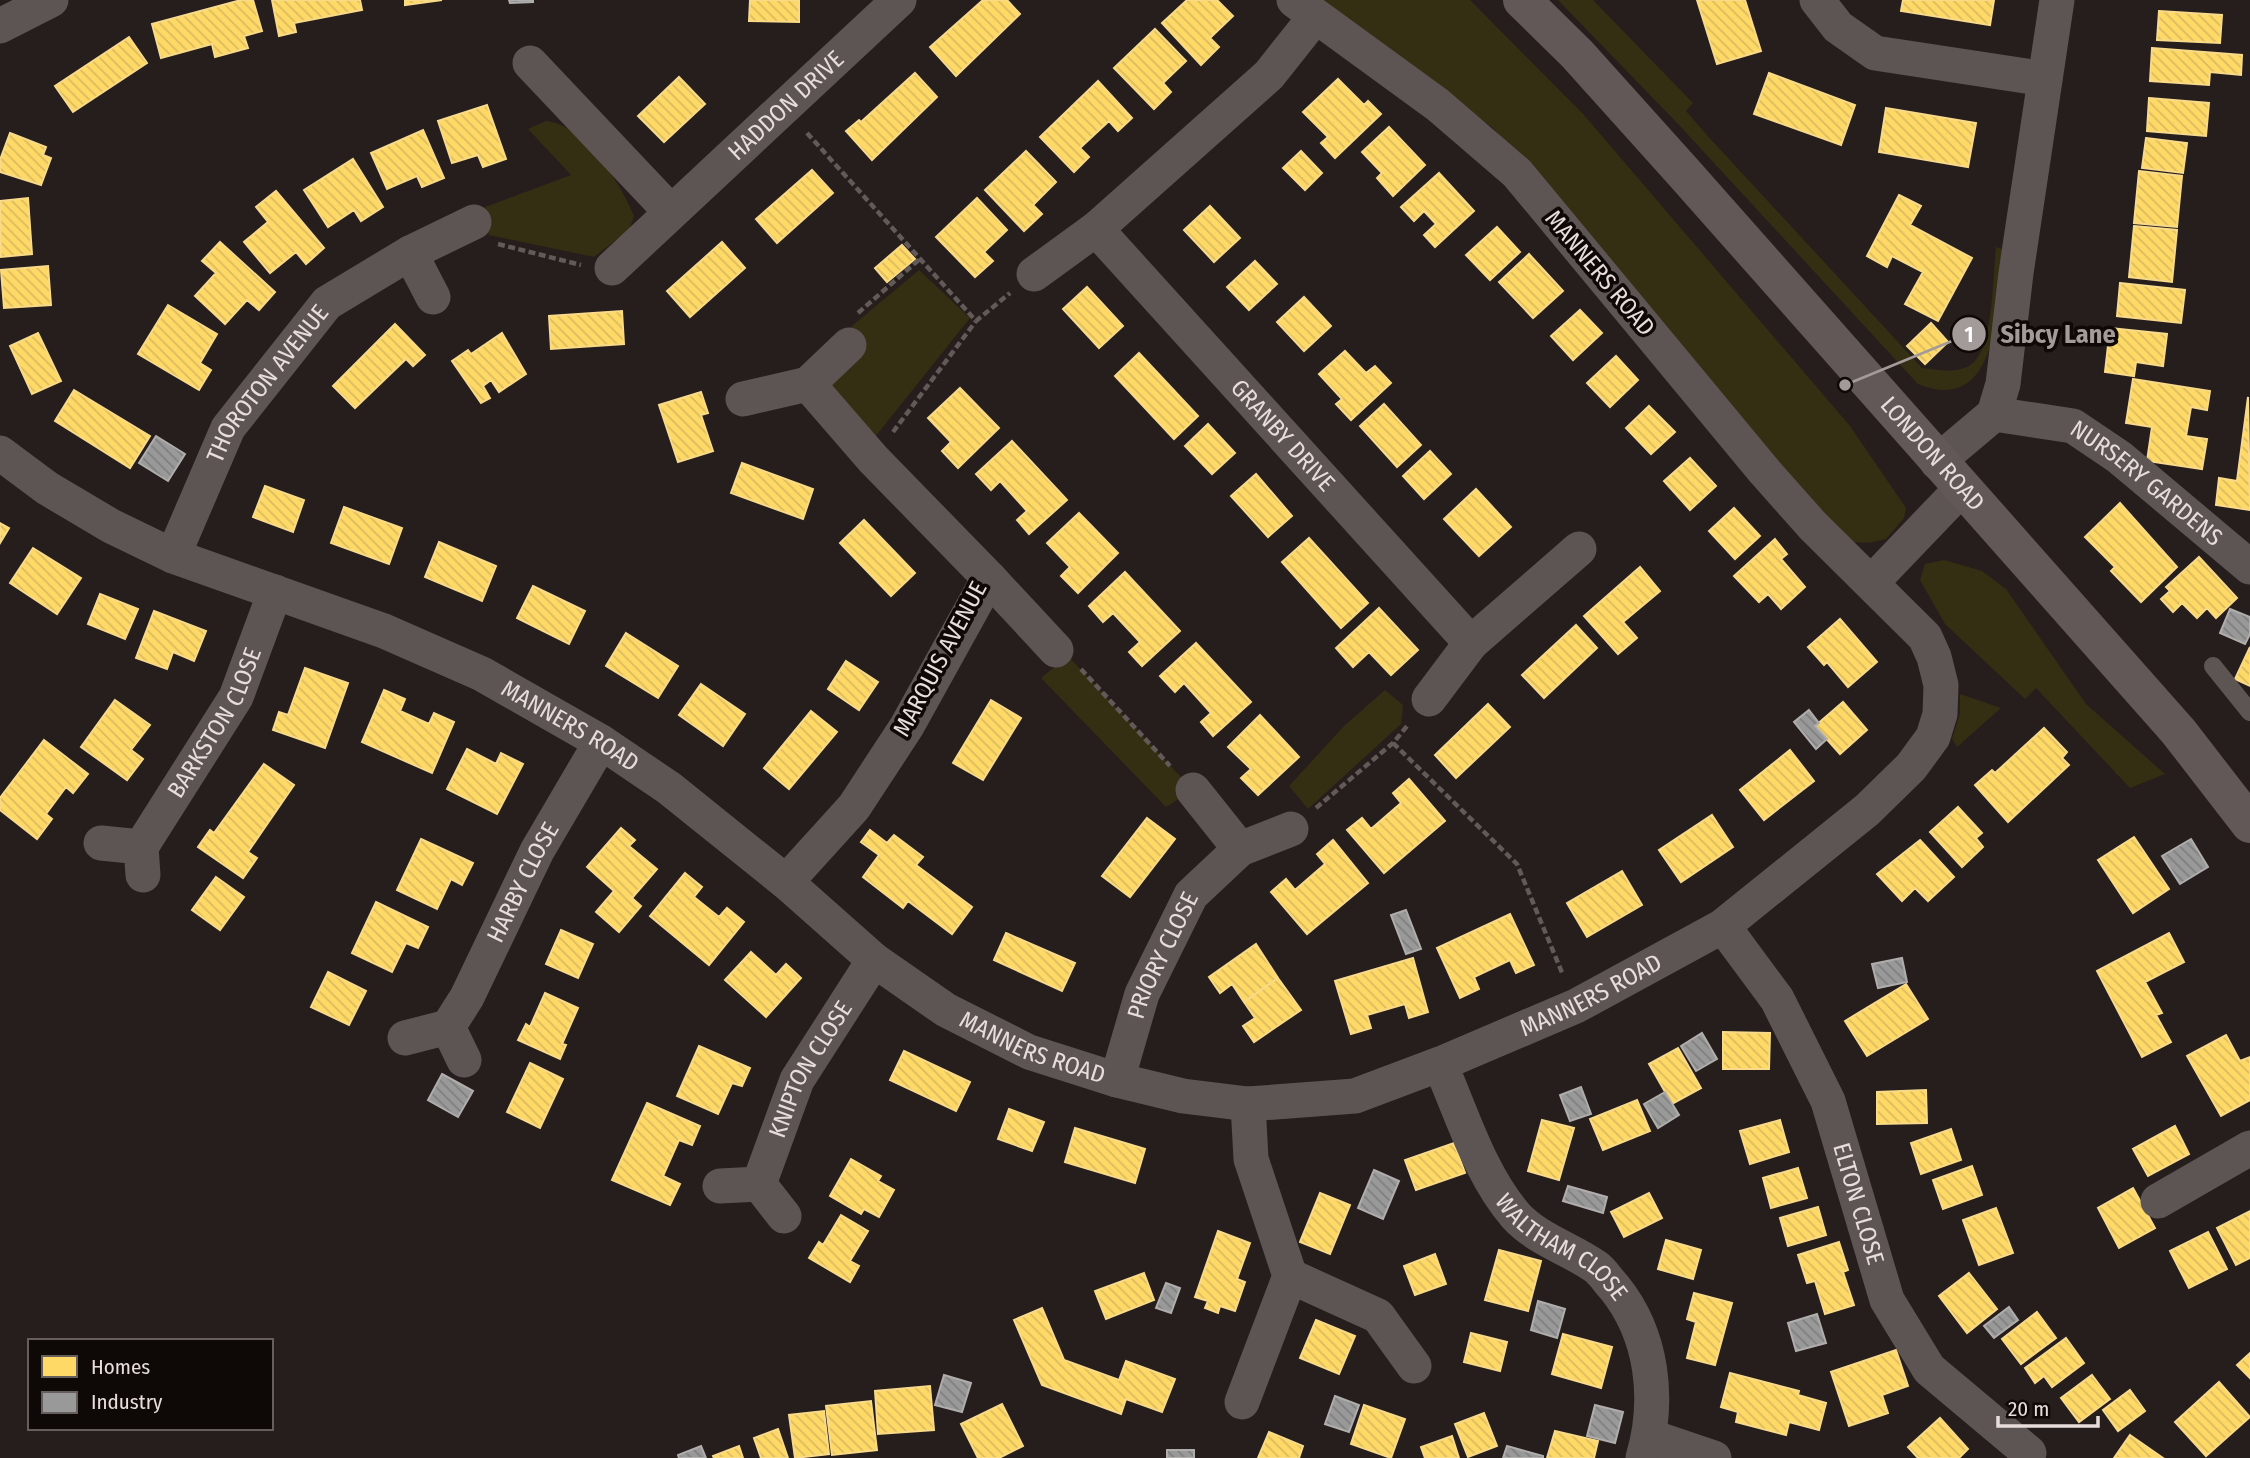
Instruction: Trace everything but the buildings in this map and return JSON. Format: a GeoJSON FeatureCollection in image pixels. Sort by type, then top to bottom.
{"type":"FeatureCollection","features":[{"type":"Feature","properties":{"kind":"main road","name":"LONDON ROAD"},"geometry":{"type":"LineString","coordinates":[[1522,0],[1577,54],[1675,163],[2178,731],[2248,818]]}},
{"type":"Feature","properties":{"kind":"street"},"geometry":{"type":"LineString","coordinates":[[0,26],[51,0]]}},
{"type":"Feature","properties":{"kind":"street","name":"HADDON DRIVE"},"geometry":{"type":"LineString","coordinates":[[612,268],[899,0]]}},
{"type":"Feature","properties":{"kind":"street"},"geometry":{"type":"LineString","coordinates":[[1817,0],[1838,27],[1875,54],[2045,79]]}},
{"type":"Feature","properties":{"kind":"street"},"geometry":{"type":"LineString","coordinates":[[1872,582],[1994,414],[2003,384],[2015,273],[2057,0]]}},
{"type":"Feature","properties":{"kind":"street"},"geometry":{"type":"LineString","coordinates":[[1034,274],[1096,229],[1269,75],[1305,8]]}},
{"type":"Feature","properties":{"kind":"street","name":"MANNERS ROAD"},"geometry":{"type":"LineString","coordinates":[[0,453],[47,488],[111,526],[173,555],[384,631],[482,674],[601,742],[669,788],[786,882],[874,960],[946,1010],[1029,1052],[1117,1080],[1183,1097],[1248,1104],[1355,1096],[1440,1064],[1576,1006],[1723,926],[1867,810],[1911,766],[1933,737],[1940,714],[1941,685],[1934,657],[1924,637],[1872,582],[1812,525],[1765,472],[1517,173],[1438,105],[1305,8]]}},
{"type":"Feature","properties":{"kind":"street"},"geometry":{"type":"LineString","coordinates":[[530,63],[670,211]]}},
{"type":"Feature","properties":{"kind":"street","name":"THOROTON AVENUE"},"geometry":{"type":"LineString","coordinates":[[173,555],[228,428],[327,303],[410,253],[474,222]]}},
{"type":"Feature","properties":{"kind":"street","name":"GRANBY DRIVE"},"geometry":{"type":"LineString","coordinates":[[1096,229],[1471,643]]}},
{"type":"Feature","properties":{"kind":"street"},"geometry":{"type":"LineString","coordinates":[[410,253],[433,297]]}},
{"type":"Feature","properties":{"kind":"street"},"geometry":{"type":"LineString","coordinates":[[743,399],[808,384],[849,345]]}},
{"type":"Feature","properties":{"kind":"street","name":"MARQUIS AVENUE"},"geometry":{"type":"LineString","coordinates":[[786,882],[854,807],[907,726],[989,578],[873,459],[808,384]]}},
{"type":"Feature","properties":{"kind":"street","name":"NURSERY GARDENS"},"geometry":{"type":"LineString","coordinates":[[1994,414],[2073,426],[2119,457],[2250,567]]}},
{"type":"Feature","properties":{"kind":"street"},"geometry":{"type":"LineString","coordinates":[[1429,699],[1471,643],[1579,550]]}},
{"type":"Feature","properties":{"kind":"street"},"geometry":{"type":"LineString","coordinates":[[989,578],[1056,650]]}},
{"type":"Feature","properties":{"kind":"street","name":"BARKSTON CLOSE"},"geometry":{"type":"LineString","coordinates":[[101,843],[143,861],[236,697],[275,592]]}},
{"type":"Feature","properties":{"kind":"street","name":"HARBY CLOSE"},"geometry":{"type":"LineString","coordinates":[[448,1027],[467,996],[537,851],[601,742]]}},
{"type":"Feature","properties":{"kind":"street"},"geometry":{"type":"LineString","coordinates":[[1193,790],[1241,849]]}},
{"type":"Feature","properties":{"kind":"street","name":"PRIORY CLOSE"},"geometry":{"type":"LineString","coordinates":[[1117,1080],[1142,994],[1191,895],[1241,849],[1291,829]]}},
{"type":"Feature","properties":{"kind":"street","name":"ELTON CLOSE"},"geometry":{"type":"LineString","coordinates":[[1723,926],[1777,999],[1828,1101],[1887,1300],[1929,1369],[2029,1453]]}},
{"type":"Feature","properties":{"kind":"street","name":"KNIPTON CLOSE"},"geometry":{"type":"LineString","coordinates":[[759,1184],[797,1080],[874,960]]}},
{"type":"Feature","properties":{"kind":"street"},"geometry":{"type":"LineString","coordinates":[[405,1038],[448,1027],[464,1060]]}},
{"type":"Feature","properties":{"kind":"street","name":"WALTHAM CLOSE"},"geometry":{"type":"LineString","coordinates":[[1440,1064],[1496,1189],[1518,1217],[1555,1246],[1598,1268],[1623,1299],[1644,1338],[1652,1387],[1646,1447],[1714,1458]]}},
{"type":"Feature","properties":{"kind":"street"},"geometry":{"type":"LineString","coordinates":[[1242,1402],[1290,1276],[1251,1159],[1248,1104]]}},
{"type":"Feature","properties":{"kind":"street"},"geometry":{"type":"LineString","coordinates":[[2158,1201],[2250,1148]]}},
{"type":"Feature","properties":{"kind":"street"},"geometry":{"type":"LineString","coordinates":[[720,1186],[759,1184],[784,1216]]}},
{"type":"Feature","properties":{"kind":"street"},"geometry":{"type":"LineString","coordinates":[[1290,1276],[1378,1316],[1413,1366]]}},
{"type":"Feature","properties":{"kind":"lane"},"geometry":{"type":"LineString","coordinates":[[2213,666],[2250,712]]}},
{"type":"Feature","properties":{"kind":"path"},"geometry":{"type":"LineString","coordinates":[[783,106],[976,321]]}},
{"type":"Feature","properties":{"kind":"path"},"geometry":{"type":"LineString","coordinates":[[873,459],[976,321],[1034,274]]}},
{"type":"Feature","properties":{"kind":"path"},"geometry":{"type":"LineString","coordinates":[[1056,650],[1069,656],[1193,790]]}},
{"type":"Feature","properties":{"kind":"path"},"geometry":{"type":"LineString","coordinates":[[1291,829],[1393,743],[1429,699]]}},
{"type":"Feature","properties":{"kind":"path"},"geometry":{"type":"LineString","coordinates":[[1393,743],[1517,864],[1576,1006]]}},
{"type":"Feature","properties":{"kind":"shaded area"},"geometry":{"type":"Polygon","coordinates":[[[1320,0],[1470,0],[1584,115],[1850,426],[1906,508],[1904,518],[1886,539],[1869,543],[1853,542],[1789,483],[1493,128],[1320,0]]]}},
{"type":"Feature","properties":{"kind":"shaded area"},"geometry":{"type":"Polygon","coordinates":[[[1558,0],[1593,0],[1693,103],[1686,111],[1705,133],[1922,368],[1957,370],[1975,361],[1981,352],[1989,324],[1996,247],[2003,249],[1996,323],[1990,348],[1980,369],[1966,384],[1945,390],[1918,384],[1679,125],[1558,0]]]}},
{"type":"Feature","properties":{"kind":"shaded area"},"geometry":{"type":"Polygon","coordinates":[[[546,121],[560,125],[587,144],[611,173],[634,216],[629,230],[594,257],[489,235],[480,209],[571,175],[528,129],[546,121]]]}},
{"type":"Feature","properties":{"kind":"shaded area"},"geometry":{"type":"Polygon","coordinates":[[[919,270],[970,318],[871,442],[833,399],[831,382],[846,331],[919,270]]]}},
{"type":"Feature","properties":{"kind":"shaded area"},"geometry":{"type":"Polygon","coordinates":[[[1944,560],[1982,571],[2006,589],[2086,704],[2165,774],[2130,788],[2036,688],[2025,699],[1945,624],[1920,580],[1925,564],[1944,560]]]}},
{"type":"Feature","properties":{"kind":"shaded area"},"geometry":{"type":"Polygon","coordinates":[[[1068,656],[1193,790],[1166,807],[1041,678],[1068,656]]]}},
{"type":"Feature","properties":{"kind":"shaded area"},"geometry":{"type":"Polygon","coordinates":[[[1385,690],[1403,705],[1401,724],[1308,809],[1289,786],[1344,726],[1385,690]]]}},
{"type":"Feature","properties":{"kind":"shaded area"},"geometry":{"type":"Polygon","coordinates":[[[1960,694],[2001,708],[1957,747],[1952,739],[1960,713],[1960,694]]]}},
{"type":"Feature","properties":{"kind":"place","name":"Sibcy Lane"},"geometry":{"type":"Point","coordinates":[1845,385]}}]}
